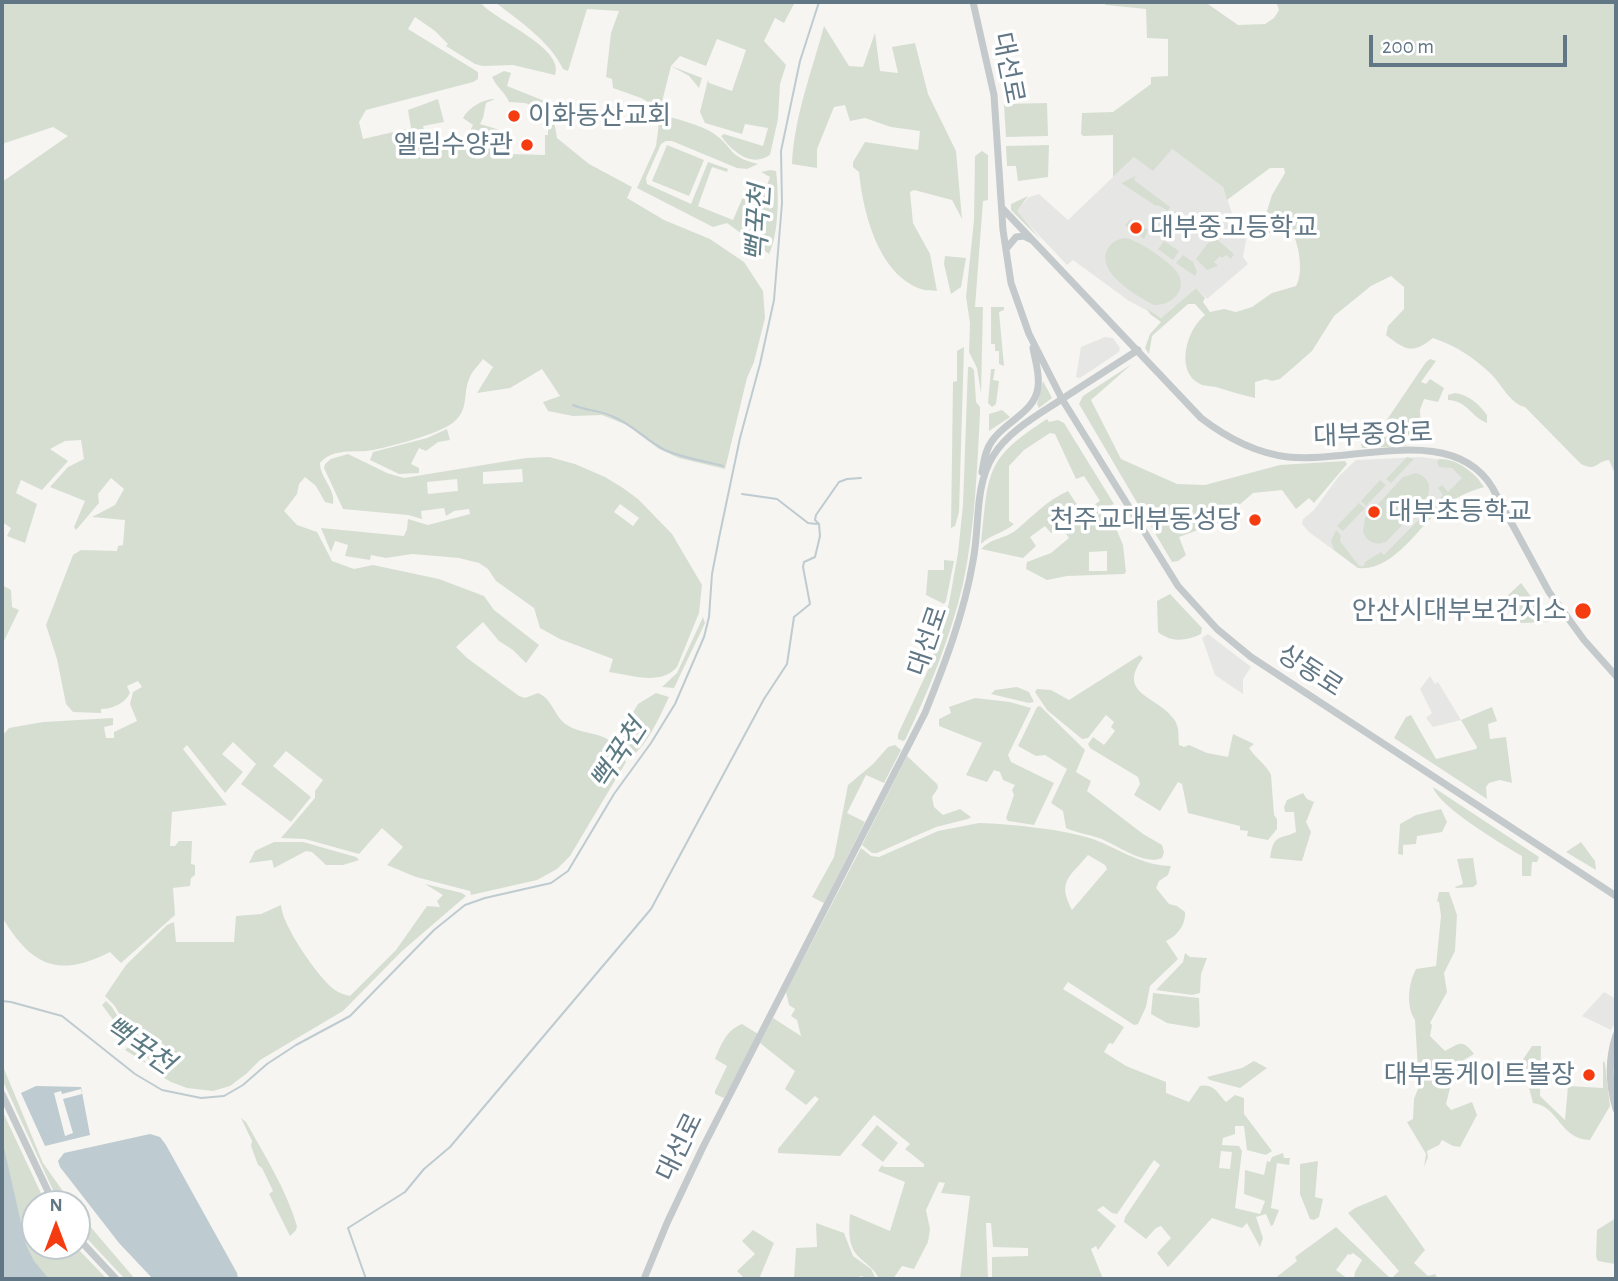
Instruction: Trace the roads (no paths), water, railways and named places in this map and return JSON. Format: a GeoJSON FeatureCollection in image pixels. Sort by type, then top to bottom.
{"type":"FeatureCollection","features":[{"type":"Feature","properties":{"kind":"street","name":"대선로"},"geometry":{"type":"LineString","coordinates":[[644,1279],[702,1149],[925,713],[962,612],[974,559],[981,487],[988,464],[1004,441],[1062,399],[1015,299],[1005,251],[994,95],[973,2]]}},
{"type":"Feature","properties":{"kind":"street","name":"대부중앙로"},"geometry":{"type":"LineString","coordinates":[[1002,208],[1201,418],[1229,438],[1262,452],[1301,458],[1423,451],[1466,460],[1488,481],[1557,604],[1616,676]]}},
{"type":"Feature","properties":{"kind":"street"},"geometry":{"type":"LineString","coordinates":[[1005,251],[1016,237],[1031,239]]}},
{"type":"Feature","properties":{"kind":"street"},"geometry":{"type":"LineString","coordinates":[[981,487],[984,461],[992,440],[1028,408],[1038,389],[1032,340]]}},
{"type":"Feature","properties":{"kind":"street"},"geometry":{"type":"LineString","coordinates":[[1062,399],[1138,350]]}},
{"type":"Feature","properties":{"kind":"street","name":"상동로"},"geometry":{"type":"LineString","coordinates":[[1062,399],[1169,574],[1199,611],[1227,639],[1276,674],[1470,798],[1616,896]]}},
{"type":"Feature","properties":{"kind":"street"},"geometry":{"type":"LineString","coordinates":[[1616,1035],[1610,1067],[1616,1109]]}},
{"type":"Feature","properties":{"kind":"street"},"geometry":{"type":"LineString","coordinates":[[2,1094],[47,1190]]}},
{"type":"Feature","properties":{"kind":"street"},"geometry":{"type":"LineString","coordinates":[[91,1252],[116,1279]]}},
{"type":"Feature","properties":{"kind":"water"},"geometry":{"type":"Polygon","coordinates":[[[759,215],[765,217],[765,229],[759,231],[753,229],[751,223],[753,217],[759,215]]]}},
{"type":"Feature","properties":{"kind":"water"},"geometry":{"type":"Polygon","coordinates":[[[36,1086],[81,1087],[90,1135],[45,1146],[21,1093],[36,1086]]]}},
{"type":"Feature","properties":{"kind":"water"},"geometry":{"type":"Polygon","coordinates":[[[150,1134],[160,1137],[238,1279],[153,1279],[119,1243],[91,1207],[91,1190],[78,1190],[60,1167],[58,1161],[64,1153],[150,1134]]]}},
{"type":"Feature","properties":{"kind":"water"},"geometry":{"type":"Polygon","coordinates":[[[2,1139],[21,1223],[21,1260],[34,1260],[49,1279],[2,1279],[2,1139]]]}},
{"type":"Feature","properties":{"kind":"waterway","name":"뻑꾹천"},"geometry":{"type":"LineString","coordinates":[[2,1001],[62,1016],[135,1074],[162,1090],[201,1098],[224,1096],[296,1045],[350,1016],[434,930],[465,905],[551,883],[568,871],[614,794],[675,704],[704,637],[719,538],[774,300],[782,203],[781,151],[800,61],[819,2]]}},
{"type":"Feature","properties":{"kind":"waterway"},"geometry":{"type":"LineString","coordinates":[[573,405],[621,420],[665,450],[723,466]]}},
{"type":"Feature","properties":{"kind":"waterway"},"geometry":{"type":"LineString","coordinates":[[366,1279],[348,1228],[405,1192],[424,1169],[450,1147],[651,909],[764,699],[787,664],[794,617],[810,604],[803,567],[804,562],[815,557],[820,536],[816,515],[839,482],[861,478]]}},
{"type":"Feature","properties":{"kind":"waterway"},"geometry":{"type":"LineString","coordinates":[[742,494],[777,499],[808,523],[817,524]]}},
{"type":"Feature","properties":{"kind":"place","name":"이화동산교회"},"geometry":{"type":"Point","coordinates":[514,116]}},
{"type":"Feature","properties":{"kind":"place","name":"엘림수양관"},"geometry":{"type":"Point","coordinates":[527,145]}},
{"type":"Feature","properties":{"kind":"place","name":"대부중고등학교"},"geometry":{"type":"Point","coordinates":[1136,228]}},
{"type":"Feature","properties":{"kind":"place","name":"대부초등학교"},"geometry":{"type":"Point","coordinates":[1374,512]}},
{"type":"Feature","properties":{"kind":"place","name":"천주교대부동성당"},"geometry":{"type":"Point","coordinates":[1255,520]}},
{"type":"Feature","properties":{"kind":"place","name":"안산시대부보건지소"},"geometry":{"type":"Point","coordinates":[1583,611]}},
{"type":"Feature","properties":{"kind":"place","name":"대부동게이트볼장"},"geometry":{"type":"Point","coordinates":[1589,1075]}}]}
